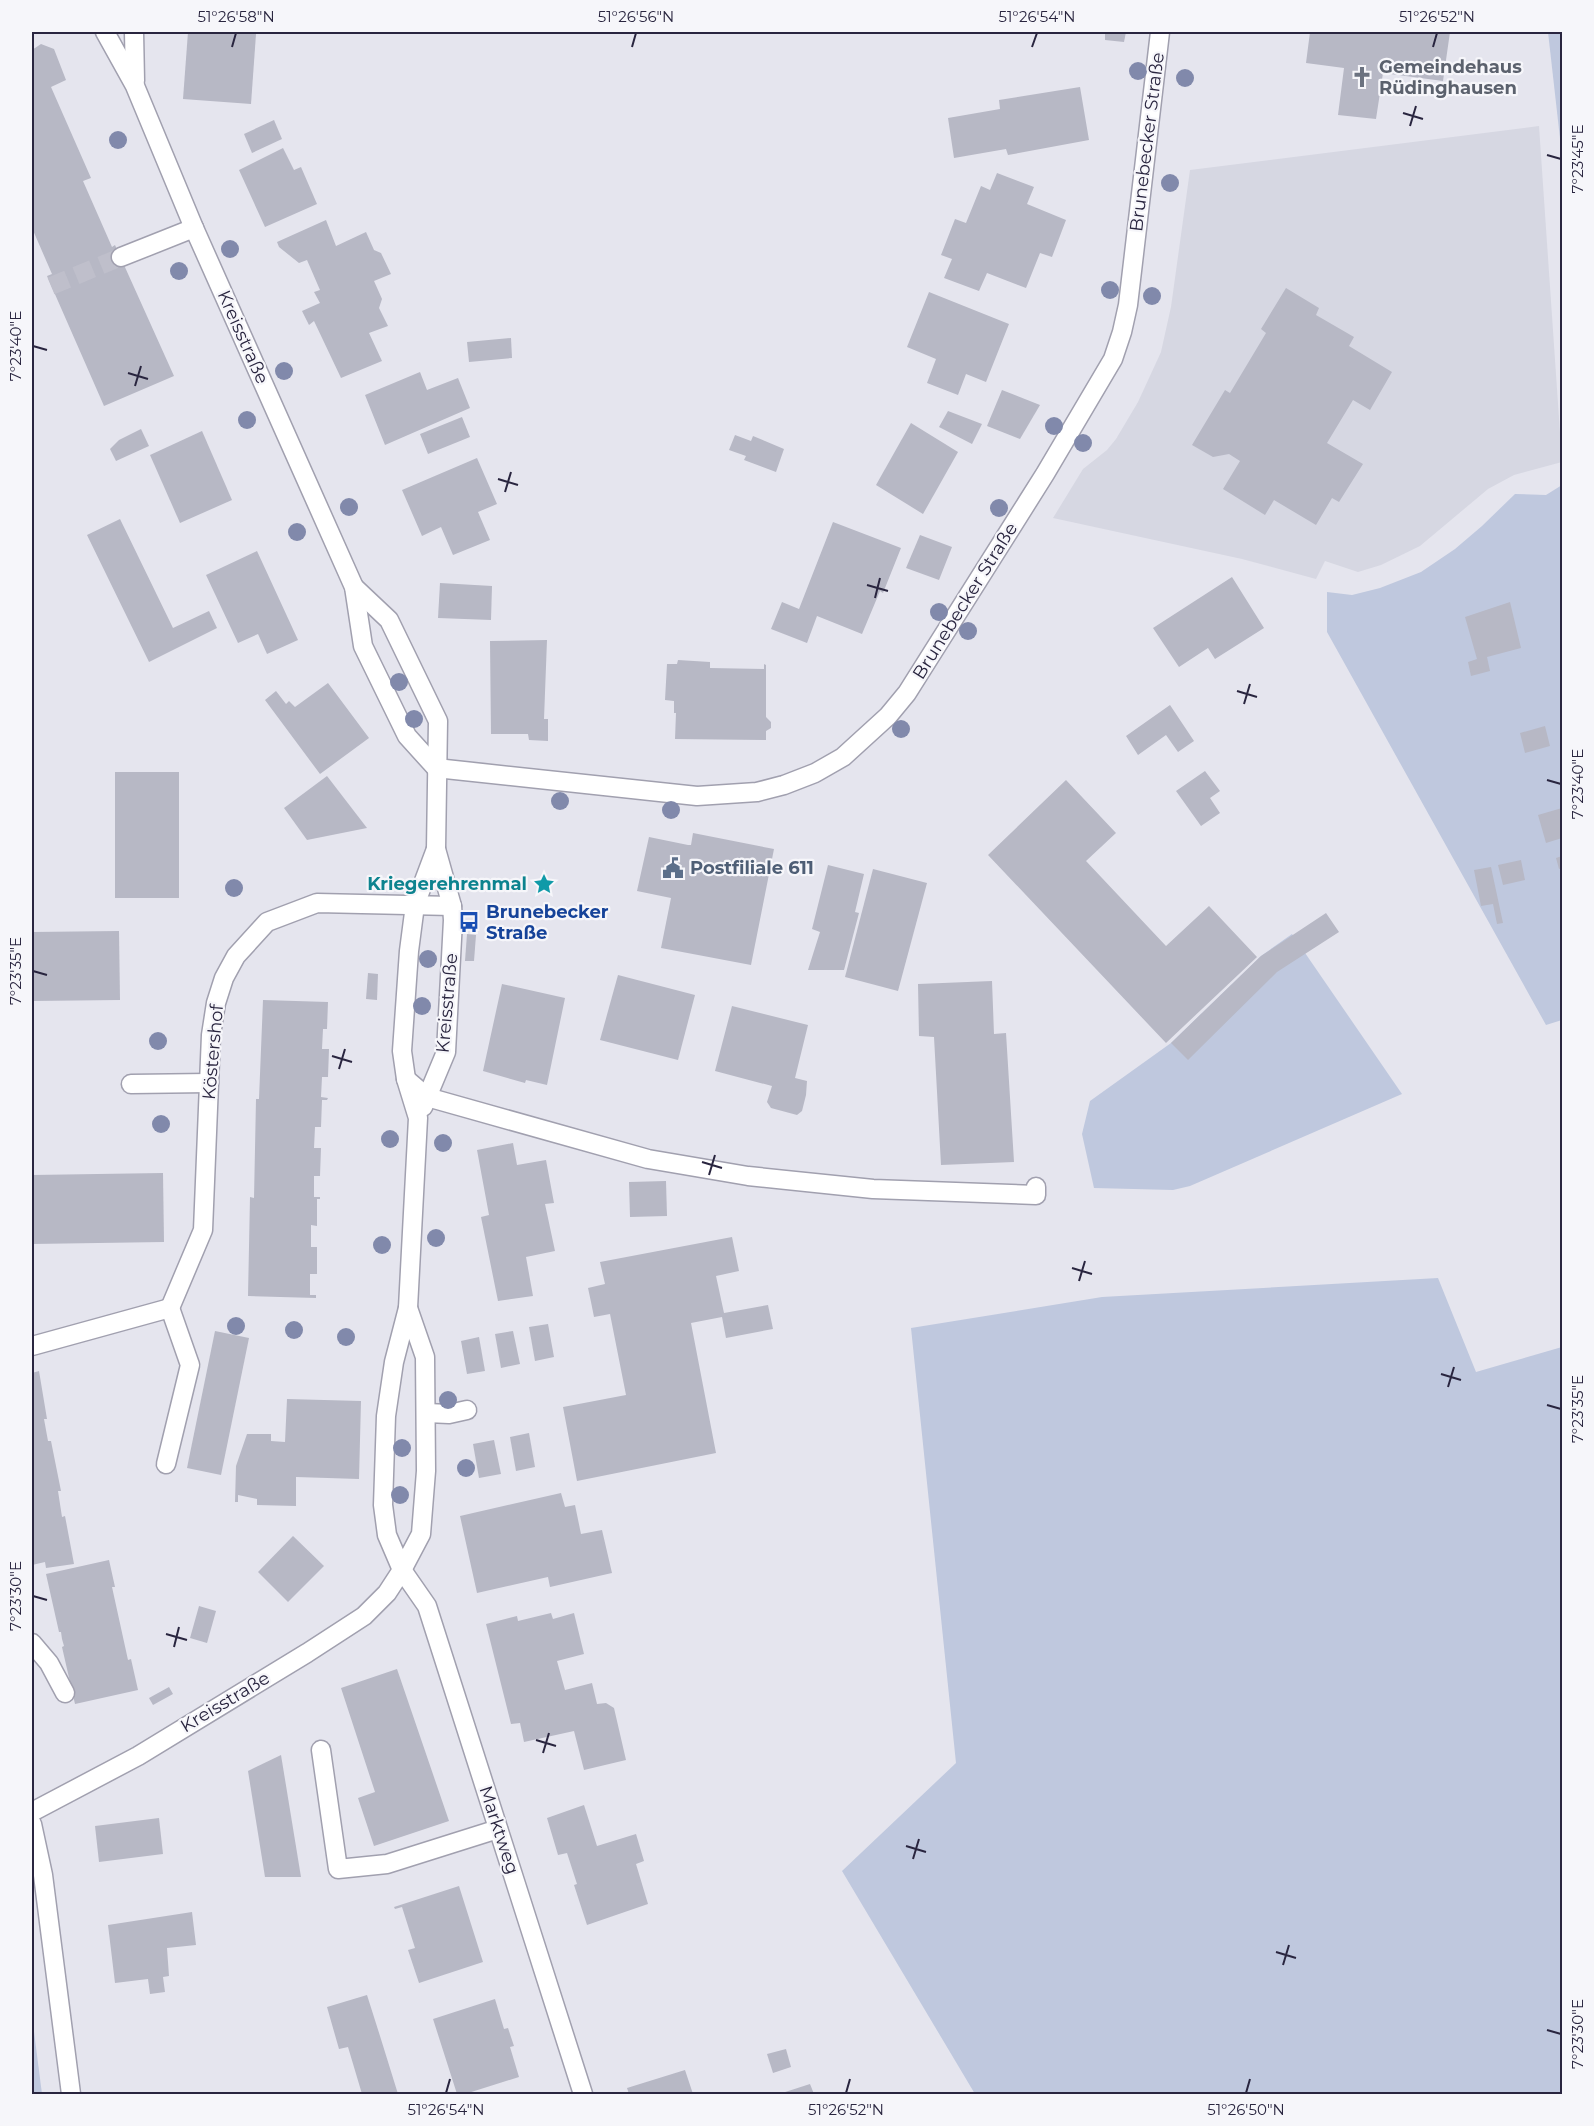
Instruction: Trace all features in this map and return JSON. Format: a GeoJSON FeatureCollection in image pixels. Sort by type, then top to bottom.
{"type":"FeatureCollection","features":[{"type":"Feature","properties":{"kind":"street","name":"Kreisstraße"},"geometry":{"type":"LineString","coordinates":[[105,32],[135,86],[194,228],[354,587],[363,646],[407,736],[436,768]]}},
{"type":"Feature","properties":{"kind":"street","name":"Kreisstraße"},"geometry":{"type":"LineString","coordinates":[[134,32],[135,86]]}},
{"type":"Feature","properties":{"kind":"street","name":"Brunebecker Straße"},"geometry":{"type":"LineString","coordinates":[[436,768],[697,796],[757,792],[815,773],[843,757],[888,716],[907,693],[1045,474],[1113,359],[1128,305],[1160,32]]}},
{"type":"Feature","properties":{"kind":"street"},"geometry":{"type":"LineString","coordinates":[[121,257],[194,228]]}},
{"type":"Feature","properties":{"kind":"street","name":"Kreisstraße"},"geometry":{"type":"LineString","coordinates":[[354,587],[389,620],[426,692],[438,721],[436,849],[452,906],[453,920],[446,1052],[418,1118],[408,1308],[394,1362],[386,1416],[383,1505],[387,1535],[402,1570]]}},
{"type":"Feature","properties":{"kind":"street","name":"Kreisstraße"},"geometry":{"type":"LineString","coordinates":[[418,1118],[406,1079],[402,1051],[414,905],[436,849]]}},
{"type":"Feature","properties":{"kind":"street","name":"Köstershof"},"geometry":{"type":"LineString","coordinates":[[170,1308],[203,1230],[211,1035],[216,1003],[224,978],[236,956],[267,922],[317,903],[452,906]]}},
{"type":"Feature","properties":{"kind":"street"},"geometry":{"type":"LineString","coordinates":[[406,1079],[427,1096],[648,1159],[748,1176],[902,1190],[1036,1194],[1036,1187]]}},
{"type":"Feature","properties":{"kind":"street"},"geometry":{"type":"LineString","coordinates":[[131,1084],[209,1083]]}},
{"type":"Feature","properties":{"kind":"street"},"geometry":{"type":"LineString","coordinates":[[32,1346],[170,1308],[190,1365],[166,1464]]}},
{"type":"Feature","properties":{"kind":"street","name":"Kreisstraße"},"geometry":{"type":"LineString","coordinates":[[32,1812],[138,1756],[364,1616],[387,1593],[422,1534],[427,1413],[425,1357],[408,1308]]}},
{"type":"Feature","properties":{"kind":"street"},"geometry":{"type":"LineString","coordinates":[[427,1413],[449,1414],[467,1410]]}},
{"type":"Feature","properties":{"kind":"street","name":"Marktweg"},"geometry":{"type":"LineString","coordinates":[[402,1570],[428,1606],[583,2094]]}},
{"type":"Feature","properties":{"kind":"street"},"geometry":{"type":"LineString","coordinates":[[32,1643],[49,1663],[65,1693]]}},
{"type":"Feature","properties":{"kind":"street"},"geometry":{"type":"LineString","coordinates":[[321,1750],[338,1869],[387,1864],[498,1829]]}},
{"type":"Feature","properties":{"kind":"street"},"geometry":{"type":"LineString","coordinates":[[32,1824],[43,1875],[71,2094]]}},
{"type":"Feature","properties":{"kind":"shaded area"},"geometry":{"type":"Polygon","coordinates":[[[1548,32],[1562,32],[1562,156],[1548,32]]]}},
{"type":"Feature","properties":{"kind":"shaded area"},"geometry":{"type":"Polygon","coordinates":[[[1539,126],[1562,462],[1514,475],[1488,489],[1420,546],[1381,565],[1358,572],[1325,561],[1316,579],[1242,559],[1053,518],[1083,469],[1107,450],[1116,439],[1138,402],[1161,352],[1171,307],[1190,170],[1539,126]]]}},
{"type":"Feature","properties":{"kind":"shaded area"},"geometry":{"type":"Polygon","coordinates":[[[1562,485],[1562,1020],[1546,1025],[1327,632],[1327,592],[1352,595],[1380,588],[1421,572],[1455,549],[1515,494],[1546,495],[1562,485]]]}},
{"type":"Feature","properties":{"kind":"shaded area"},"geometry":{"type":"Polygon","coordinates":[[[1292,934],[1402,1094],[1190,1186],[1173,1190],[1094,1188],[1082,1134],[1090,1101],[1171,1043],[1261,956],[1292,934]]]}},
{"type":"Feature","properties":{"kind":"shaded area"},"geometry":{"type":"Polygon","coordinates":[[[1438,1278],[1476,1372],[1562,1347],[1562,2094],[975,2094],[842,1871],[956,1763],[911,1328],[1102,1297],[1438,1278]]]}},
{"type":"Feature","properties":{"kind":"shaded area"},"geometry":{"type":"Polygon","coordinates":[[[32,2016],[42,2094],[32,2094],[32,2016]]]}},
{"type":"Feature","properties":{"kind":"building"},"geometry":{"type":"Polygon","coordinates":[[[188,32],[256,34],[251,104],[183,99],[188,32]]]}},
{"type":"Feature","properties":{"kind":"building"},"geometry":{"type":"Polygon","coordinates":[[[1105,32],[1126,32],[1124,42],[1105,40],[1105,32]]]}},
{"type":"Feature","properties":{"kind":"building","name":"Gemeindehaus Rüdinghausen"},"geometry":{"type":"Polygon","coordinates":[[[1310,32],[1450,32],[1443,81],[1383,73],[1376,119],[1338,115],[1344,68],[1306,63],[1310,32]]]}},
{"type":"Feature","properties":{"kind":"building"},"geometry":{"type":"Polygon","coordinates":[[[41,44],[54,49],[66,80],[51,87],[91,178],[83,181],[112,247],[115,245],[174,376],[104,406],[47,276],[52,274],[32,228],[32,50],[41,44]]]}},
{"type":"Feature","properties":{"kind":"building"},"geometry":{"type":"Polygon","coordinates":[[[1080,87],[1089,140],[1008,155],[1006,149],[954,158],[948,118],[1000,109],[999,100],[1080,87]]]}},
{"type":"Feature","properties":{"kind":"building"},"geometry":{"type":"Polygon","coordinates":[[[274,120],[282,139],[252,153],[244,134],[274,120]]]}},
{"type":"Feature","properties":{"kind":"building"},"geometry":{"type":"Polygon","coordinates":[[[283,148],[294,170],[301,167],[317,204],[265,227],[239,170],[283,148]]]}},
{"type":"Feature","properties":{"kind":"building"},"geometry":{"type":"Polygon","coordinates":[[[997,173],[1034,187],[1027,204],[1066,220],[1052,257],[1040,253],[1026,288],[987,273],[979,291],[944,278],[952,259],[941,255],[955,219],[966,223],[981,186],[990,190],[997,173]]]}},
{"type":"Feature","properties":{"kind":"building"},"geometry":{"type":"Polygon","coordinates":[[[326,220],[336,246],[366,232],[374,250],[381,253],[391,274],[374,281],[382,299],[379,308],[388,326],[369,333],[382,361],[341,378],[314,321],[309,325],[302,311],[320,303],[314,292],[320,290],[307,260],[299,263],[279,247],[277,242],[326,220]]]}},
{"type":"Feature","properties":{"kind":"building"},"geometry":{"type":"Polygon","coordinates":[[[1286,288],[1319,308],[1316,315],[1354,337],[1349,346],[1392,372],[1370,410],[1353,400],[1327,443],[1363,464],[1339,502],[1332,498],[1316,525],[1274,500],[1265,515],[1223,489],[1240,461],[1229,454],[1213,457],[1192,445],[1225,390],[1230,393],[1266,333],[1261,329],[1286,288]]]}},
{"type":"Feature","properties":{"kind":"building"},"geometry":{"type":"Polygon","coordinates":[[[929,292],[1009,324],[986,382],[966,374],[958,395],[927,383],[936,359],[907,347],[929,292]]]}},
{"type":"Feature","properties":{"kind":"building"},"geometry":{"type":"Polygon","coordinates":[[[511,338],[512,358],[469,362],[467,342],[511,338]]]}},
{"type":"Feature","properties":{"kind":"building"},"geometry":{"type":"Polygon","coordinates":[[[420,372],[427,390],[458,378],[470,408],[385,445],[365,395],[420,372]]]}},
{"type":"Feature","properties":{"kind":"building"},"geometry":{"type":"Polygon","coordinates":[[[1002,390],[1040,405],[1020,439],[987,426],[1002,390]]]}},
{"type":"Feature","properties":{"kind":"building"},"geometry":{"type":"Polygon","coordinates":[[[948,411],[982,424],[972,444],[939,427],[948,411]]]}},
{"type":"Feature","properties":{"kind":"building"},"geometry":{"type":"Polygon","coordinates":[[[462,417],[470,437],[428,454],[420,434],[462,417]]]}},
{"type":"Feature","properties":{"kind":"building"},"geometry":{"type":"Polygon","coordinates":[[[911,423],[958,452],[923,514],[876,485],[911,423]]]}},
{"type":"Feature","properties":{"kind":"building"},"geometry":{"type":"Polygon","coordinates":[[[141,429],[149,446],[116,461],[110,449],[119,440],[141,429]]]}},
{"type":"Feature","properties":{"kind":"building"},"geometry":{"type":"Polygon","coordinates":[[[202,431],[232,500],[180,523],[150,455],[202,431]]]}},
{"type":"Feature","properties":{"kind":"building"},"geometry":{"type":"Polygon","coordinates":[[[735,435],[751,441],[753,436],[784,449],[776,472],[744,460],[746,456],[729,450],[735,435]]]}},
{"type":"Feature","properties":{"kind":"building"},"geometry":{"type":"Polygon","coordinates":[[[477,458],[497,504],[478,512],[490,540],[453,555],[441,527],[422,536],[402,490],[477,458]]]}},
{"type":"Feature","properties":{"kind":"building"},"geometry":{"type":"Polygon","coordinates":[[[120,519],[173,628],[209,611],[217,628],[149,662],[87,535],[120,519]]]}},
{"type":"Feature","properties":{"kind":"building"},"geometry":{"type":"Polygon","coordinates":[[[833,522],[901,548],[883,593],[880,591],[862,634],[817,616],[807,643],[771,629],[782,602],[799,609],[833,522]]]}},
{"type":"Feature","properties":{"kind":"building"},"geometry":{"type":"Polygon","coordinates":[[[920,535],[952,547],[939,580],[906,568],[920,535]]]}},
{"type":"Feature","properties":{"kind":"building"},"geometry":{"type":"Polygon","coordinates":[[[257,551],[298,640],[267,654],[258,634],[238,643],[206,575],[257,551]]]}},
{"type":"Feature","properties":{"kind":"building"},"geometry":{"type":"Polygon","coordinates":[[[1232,577],[1264,628],[1215,659],[1208,648],[1179,667],[1153,628],[1232,577]]]}},
{"type":"Feature","properties":{"kind":"building"},"geometry":{"type":"Polygon","coordinates":[[[440,583],[492,586],[491,620],[438,618],[440,583]]]}},
{"type":"Feature","properties":{"kind":"building"},"geometry":{"type":"Polygon","coordinates":[[[1510,602],[1521,648],[1487,657],[1490,671],[1471,676],[1468,662],[1477,659],[1465,617],[1510,602]]]}},
{"type":"Feature","properties":{"kind":"building"},"geometry":{"type":"Polygon","coordinates":[[[547,640],[544,719],[548,719],[548,741],[529,740],[528,734],[491,734],[490,641],[547,640]]]}},
{"type":"Feature","properties":{"kind":"building"},"geometry":{"type":"Polygon","coordinates":[[[678,660],[710,662],[710,668],[764,669],[764,664],[766,665],[766,717],[771,722],[771,728],[766,731],[766,740],[675,739],[674,701],[665,700],[667,664],[677,664],[678,660]]]}},
{"type":"Feature","properties":{"kind":"building"},"geometry":{"type":"Polygon","coordinates":[[[328,683],[369,738],[320,774],[265,700],[276,691],[286,704],[289,701],[295,707],[328,683]]]}},
{"type":"Feature","properties":{"kind":"building"},"geometry":{"type":"Polygon","coordinates":[[[1170,705],[1194,741],[1178,752],[1166,735],[1138,755],[1126,736],[1170,705]]]}},
{"type":"Feature","properties":{"kind":"building"},"geometry":{"type":"Polygon","coordinates":[[[1545,726],[1550,746],[1525,753],[1520,733],[1545,726]]]}},
{"type":"Feature","properties":{"kind":"building"},"geometry":{"type":"Polygon","coordinates":[[[1205,771],[1220,791],[1210,798],[1220,813],[1201,826],[1176,791],[1205,771]]]}},
{"type":"Feature","properties":{"kind":"building"},"geometry":{"type":"Polygon","coordinates":[[[115,772],[179,772],[179,898],[115,898],[115,772]]]}},
{"type":"Feature","properties":{"kind":"building"},"geometry":{"type":"Polygon","coordinates":[[[327,776],[367,828],[307,840],[284,808],[327,776]]]}},
{"type":"Feature","properties":{"kind":"building"},"geometry":{"type":"Polygon","coordinates":[[[1066,780],[1116,833],[1086,861],[1166,946],[1209,906],[1257,957],[1166,1043],[988,855],[1066,780]]]}},
{"type":"Feature","properties":{"kind":"building"},"geometry":{"type":"Polygon","coordinates":[[[1562,808],[1562,838],[1546,843],[1538,815],[1562,808]]]}},
{"type":"Feature","properties":{"kind":"building"},"geometry":{"type":"Polygon","coordinates":[[[693,833],[774,849],[751,965],[661,948],[671,898],[637,891],[649,837],[691,845],[693,833]]]}},
{"type":"Feature","properties":{"kind":"building"},"geometry":{"type":"Polygon","coordinates":[[[1562,856],[1562,868],[1559,869],[1556,858],[1562,856]]]}},
{"type":"Feature","properties":{"kind":"building"},"geometry":{"type":"Polygon","coordinates":[[[1521,860],[1525,880],[1503,885],[1498,865],[1521,860]]]}},
{"type":"Feature","properties":{"kind":"building"},"geometry":{"type":"Polygon","coordinates":[[[828,865],[864,874],[855,912],[859,913],[844,970],[808,970],[820,932],[812,929],[828,865]]]}},
{"type":"Feature","properties":{"kind":"building"},"geometry":{"type":"Polygon","coordinates":[[[1491,867],[1503,923],[1497,924],[1493,904],[1481,906],[1474,870],[1491,867]]]}},
{"type":"Feature","properties":{"kind":"building"},"geometry":{"type":"Polygon","coordinates":[[[873,869],[927,883],[898,991],[845,977],[873,869]]]}},
{"type":"Feature","properties":{"kind":"building"},"geometry":{"type":"Polygon","coordinates":[[[1326,913],[1339,932],[1277,972],[1188,1060],[1171,1043],[1261,956],[1326,913]]]}},
{"type":"Feature","properties":{"kind":"building"},"geometry":{"type":"Polygon","coordinates":[[[119,931],[120,1000],[32,1001],[32,932],[119,931]]]}},
{"type":"Feature","properties":{"kind":"building"},"geometry":{"type":"Polygon","coordinates":[[[467,934],[476,935],[474,961],[465,961],[467,934]]]}},
{"type":"Feature","properties":{"kind":"building"},"geometry":{"type":"Polygon","coordinates":[[[368,973],[378,974],[377,1000],[366,999],[368,973]]]}},
{"type":"Feature","properties":{"kind":"building"},"geometry":{"type":"Polygon","coordinates":[[[618,975],[695,995],[678,1060],[600,1040],[618,975]]]}},
{"type":"Feature","properties":{"kind":"building"},"geometry":{"type":"Polygon","coordinates":[[[992,981],[994,1034],[1006,1033],[1014,1162],[941,1165],[934,1037],[919,1036],[918,984],[992,981]]]}},
{"type":"Feature","properties":{"kind":"building"},"geometry":{"type":"Polygon","coordinates":[[[502,984],[565,998],[547,1085],[526,1080],[525,1083],[483,1071],[502,984]]]}},
{"type":"Feature","properties":{"kind":"building"},"geometry":{"type":"Polygon","coordinates":[[[263,1000],[328,1002],[327,1029],[323,1029],[322,1049],[329,1049],[328,1077],[322,1077],[321,1097],[328,1098],[322,1100],[321,1127],[315,1127],[314,1148],[321,1148],[320,1176],[314,1176],[314,1197],[320,1197],[317,1199],[317,1226],[311,1225],[311,1247],[317,1247],[317,1274],[310,1274],[310,1295],[316,1295],[316,1298],[248,1296],[250,1197],[254,1198],[256,1099],[259,1099],[263,1000]]]}},
{"type":"Feature","properties":{"kind":"building"},"geometry":{"type":"Polygon","coordinates":[[[732,1006],[808,1025],[795,1078],[807,1081],[806,1095],[802,1111],[797,1115],[771,1108],[767,1102],[772,1086],[715,1071],[732,1006]]]}},
{"type":"Feature","properties":{"kind":"building"},"geometry":{"type":"Polygon","coordinates":[[[513,1143],[517,1165],[546,1160],[554,1203],[545,1204],[555,1251],[526,1257],[533,1296],[498,1301],[481,1217],[489,1215],[477,1150],[513,1143]]]}},
{"type":"Feature","properties":{"kind":"building"},"geometry":{"type":"Polygon","coordinates":[[[163,1173],[164,1242],[32,1244],[32,1175],[163,1173]]]}},
{"type":"Feature","properties":{"kind":"building"},"geometry":{"type":"Polygon","coordinates":[[[666,1181],[667,1216],[630,1217],[629,1182],[666,1181]]]}},
{"type":"Feature","properties":{"kind":"building"},"geometry":{"type":"Polygon","coordinates":[[[732,1237],[739,1271],[716,1276],[724,1313],[768,1305],[773,1329],[726,1338],[722,1317],[691,1323],[716,1453],[577,1481],[563,1407],[626,1395],[610,1314],[594,1317],[588,1288],[605,1284],[600,1262],[732,1237]]]}},
{"type":"Feature","properties":{"kind":"building"},"geometry":{"type":"Polygon","coordinates":[[[548,1324],[554,1357],[535,1361],[529,1327],[548,1324]]]}},
{"type":"Feature","properties":{"kind":"building"},"geometry":{"type":"Polygon","coordinates":[[[215,1331],[249,1338],[221,1475],[187,1468],[215,1331]]]}},
{"type":"Feature","properties":{"kind":"building"},"geometry":{"type":"Polygon","coordinates":[[[513,1331],[520,1364],[501,1368],[495,1334],[513,1331]]]}},
{"type":"Feature","properties":{"kind":"building"},"geometry":{"type":"Polygon","coordinates":[[[479,1337],[485,1371],[467,1374],[461,1341],[479,1337]]]}},
{"type":"Feature","properties":{"kind":"building"},"geometry":{"type":"Polygon","coordinates":[[[39,1371],[47,1419],[44,1419],[48,1441],[51,1441],[61,1491],[58,1491],[62,1517],[65,1516],[74,1564],[46,1568],[45,1562],[32,1565],[32,1373],[39,1371]]]}},
{"type":"Feature","properties":{"kind":"building"},"geometry":{"type":"Polygon","coordinates":[[[287,1399],[361,1401],[359,1479],[296,1477],[296,1506],[257,1505],[257,1499],[238,1495],[238,1502],[235,1502],[236,1466],[247,1434],[271,1434],[271,1441],[285,1442],[287,1399]]]}},
{"type":"Feature","properties":{"kind":"building"},"geometry":{"type":"Polygon","coordinates":[[[529,1433],[535,1467],[516,1471],[510,1437],[529,1433]]]}},
{"type":"Feature","properties":{"kind":"building"},"geometry":{"type":"Polygon","coordinates":[[[494,1440],[501,1474],[479,1478],[473,1444],[494,1440]]]}},
{"type":"Feature","properties":{"kind":"building"},"geometry":{"type":"Polygon","coordinates":[[[561,1493],[565,1507],[575,1505],[581,1534],[602,1530],[612,1573],[550,1587],[548,1577],[477,1593],[460,1516],[561,1493]]]}},
{"type":"Feature","properties":{"kind":"building"},"geometry":{"type":"Polygon","coordinates":[[[293,1536],[324,1566],[288,1602],[258,1572],[293,1536]]]}},
{"type":"Feature","properties":{"kind":"building"},"geometry":{"type":"Polygon","coordinates":[[[109,1560],[115,1587],[112,1587],[128,1660],[131,1659],[138,1690],[75,1704],[62,1647],[64,1646],[61,1632],[59,1632],[46,1574],[109,1560]]]}},
{"type":"Feature","properties":{"kind":"building"},"geometry":{"type":"Polygon","coordinates":[[[199,1606],[216,1611],[207,1643],[190,1638],[199,1606]]]}},
{"type":"Feature","properties":{"kind":"building"},"geometry":{"type":"Polygon","coordinates":[[[551,1613],[553,1619],[574,1613],[584,1654],[557,1661],[565,1690],[592,1683],[597,1704],[606,1703],[614,1708],[626,1760],[584,1770],[574,1731],[524,1742],[520,1723],[511,1724],[486,1624],[517,1616],[518,1621],[551,1613]]]}},
{"type":"Feature","properties":{"kind":"building"},"geometry":{"type":"Polygon","coordinates":[[[397,1669],[449,1821],[374,1846],[358,1798],[375,1792],[341,1688],[397,1669]]]}},
{"type":"Feature","properties":{"kind":"building"},"geometry":{"type":"Polygon","coordinates":[[[169,1687],[173,1694],[153,1705],[149,1698],[169,1687]]]}},
{"type":"Feature","properties":{"kind":"building"},"geometry":{"type":"Polygon","coordinates":[[[281,1755],[301,1877],[265,1877],[248,1771],[281,1755]]]}},
{"type":"Feature","properties":{"kind":"building"},"geometry":{"type":"Polygon","coordinates":[[[584,1805],[597,1846],[636,1834],[644,1861],[636,1864],[648,1904],[587,1925],[574,1885],[577,1884],[567,1853],[558,1855],[547,1818],[584,1805]]]}},
{"type":"Feature","properties":{"kind":"building"},"geometry":{"type":"Polygon","coordinates":[[[159,1818],[163,1854],[99,1862],[95,1826],[159,1818]]]}},
{"type":"Feature","properties":{"kind":"building"},"geometry":{"type":"Polygon","coordinates":[[[459,1886],[483,1962],[419,1983],[408,1950],[415,1948],[402,1907],[395,1909],[394,1907],[459,1886]]]}},
{"type":"Feature","properties":{"kind":"building"},"geometry":{"type":"Polygon","coordinates":[[[192,1912],[196,1945],[167,1948],[169,1976],[163,1977],[165,1992],[150,1994],[148,1979],[115,1983],[108,1925],[192,1912]]]}},
{"type":"Feature","properties":{"kind":"building"},"geometry":{"type":"Polygon","coordinates":[[[367,1995],[398,2094],[362,2094],[348,2047],[339,2049],[327,2007],[367,1995]]]}},
{"type":"Feature","properties":{"kind":"building"},"geometry":{"type":"Polygon","coordinates":[[[495,1999],[504,2029],[508,2028],[514,2046],[510,2047],[519,2077],[465,2094],[457,2094],[433,2019],[495,1999]]]}},
{"type":"Feature","properties":{"kind":"building"},"geometry":{"type":"Polygon","coordinates":[[[786,2049],[791,2067],[773,2073],[767,2054],[786,2049]]]}},
{"type":"Feature","properties":{"kind":"building"},"geometry":{"type":"Polygon","coordinates":[[[685,2070],[693,2094],[629,2094],[627,2088],[685,2070]]]}},
{"type":"Feature","properties":{"kind":"building"},"geometry":{"type":"Polygon","coordinates":[[[810,2084],[814,2094],[779,2094],[810,2084]]]}},
{"type":"Feature","properties":{"kind":"tunnel"},"geometry":{"type":"LineString","coordinates":[[51,286],[121,257]]}},
{"type":"Feature","properties":{"kind":"place","name":"Gemeindehaus Rüdinghausen"},"geometry":{"type":"Point","coordinates":[1362,77]}},
{"type":"Feature","properties":{"kind":"place","name":"Postfiliale 611"},"geometry":{"type":"Point","coordinates":[673,868]}},
{"type":"Feature","properties":{"kind":"place","name":"Kriegerehrenmal"},"geometry":{"type":"Point","coordinates":[544,884]}},
{"type":"Feature","properties":{"kind":"place","name":"Brunebecker Straße"},"geometry":{"type":"Point","coordinates":[469,922]}}]}
